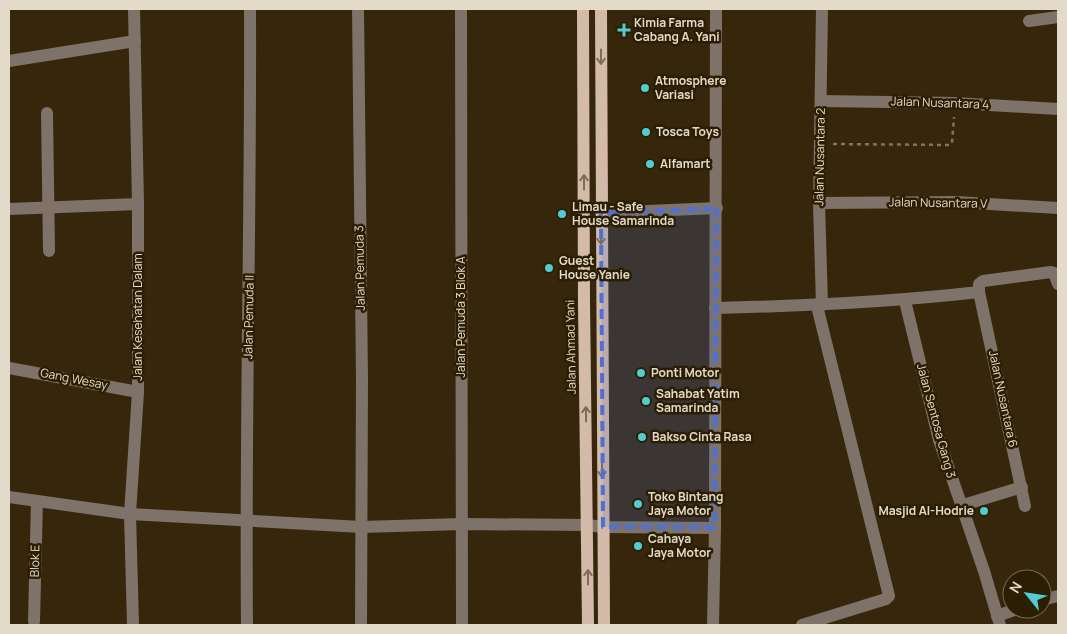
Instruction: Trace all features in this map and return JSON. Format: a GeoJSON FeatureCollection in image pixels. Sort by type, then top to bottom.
{"type":"FeatureCollection","features":[{"type":"Feature","properties":{"kind":"main road","name":"Jalan Ahmad Yani"},"geometry":{"type":"LineString","coordinates":[[583,9],[588,625]]}},
{"type":"Feature","properties":{"kind":"main road"},"geometry":{"type":"LineString","coordinates":[[601,9],[604,625]]}},
{"type":"Feature","properties":{"kind":"street","name":"Jalan Kesehatan Dalam"},"geometry":{"type":"LineString","coordinates":[[134,9],[138,204],[138,392],[130,514],[134,625]]}},
{"type":"Feature","properties":{"kind":"street","name":"Jalan Pemuda II"},"geometry":{"type":"LineString","coordinates":[[247,625],[246,521],[251,175],[250,9]]}},
{"type":"Feature","properties":{"kind":"street","name":"Jalan Pemuda 3"},"geometry":{"type":"LineString","coordinates":[[358,9],[362,380],[361,625]]}},
{"type":"Feature","properties":{"kind":"street","name":"Jalan Pemuda 3 Blok A"},"geometry":{"type":"LineString","coordinates":[[461,9],[462,625]]}},
{"type":"Feature","properties":{"kind":"street"},"geometry":{"type":"LineString","coordinates":[[713,625],[715,528],[716,9]]}},
{"type":"Feature","properties":{"kind":"street","name":"Jalan Nusantara 2"},"geometry":{"type":"LineString","coordinates":[[802,625],[889,598],[890,594],[855,461],[819,305],[818,203],[822,9]]}},
{"type":"Feature","properties":{"kind":"street"},"geometry":{"type":"LineString","coordinates":[[1029,21],[1058,17]]}},
{"type":"Feature","properties":{"kind":"street"},"geometry":{"type":"LineString","coordinates":[[9,61],[134,41]]}},
{"type":"Feature","properties":{"kind":"street","name":"Jalan Nusantara 4"},"geometry":{"type":"LineString","coordinates":[[821,101],[955,102],[1058,109]]}},
{"type":"Feature","properties":{"kind":"street"},"geometry":{"type":"LineString","coordinates":[[48,113],[49,251]]}},
{"type":"Feature","properties":{"kind":"street","name":"Jalan Nusantara V"},"geometry":{"type":"LineString","coordinates":[[818,203],[956,202],[1058,208]]}},
{"type":"Feature","properties":{"kind":"street"},"geometry":{"type":"LineString","coordinates":[[9,209],[138,204]]}},
{"type":"Feature","properties":{"kind":"street"},"geometry":{"type":"LineString","coordinates":[[601,212],[716,208]]}},
{"type":"Feature","properties":{"kind":"street"},"geometry":{"type":"LineString","coordinates":[[715,308],[905,301],[979,292],[979,284],[982,281],[1051,272],[1054,273],[1058,284]]}},
{"type":"Feature","properties":{"kind":"street","name":"Jalan Nusantara 6"},"geometry":{"type":"LineString","coordinates":[[979,292],[1025,506]]}},
{"type":"Feature","properties":{"kind":"street","name":"Jalan Sentosa Gang 3"},"geometry":{"type":"LineString","coordinates":[[905,301],[939,440],[999,621]]}},
{"type":"Feature","properties":{"kind":"street","name":"Gang Wesay"},"geometry":{"type":"LineString","coordinates":[[9,368],[138,392]]}},
{"type":"Feature","properties":{"kind":"street"},"geometry":{"type":"LineString","coordinates":[[960,506],[1022,487]]}},
{"type":"Feature","properties":{"kind":"street"},"geometry":{"type":"LineString","coordinates":[[9,497],[130,514],[361,527],[462,524],[715,528]]}},
{"type":"Feature","properties":{"kind":"street","name":"Blok E"},"geometry":{"type":"LineString","coordinates":[[34,621],[37,501]]}},
{"type":"Feature","properties":{"kind":"path"},"geometry":{"type":"LineString","coordinates":[[820,144],[949,145],[952,143],[955,102]]}},
{"type":"Feature","properties":{"kind":"highlighted area"},"geometry":{"type":"Polygon","coordinates":[[[717,208],[715,528],[603,527],[601,213],[717,208]]]}},
{"type":"Feature","properties":{"kind":"place","name":"Kimia Farma Cabang A. Yani"},"geometry":{"type":"Point","coordinates":[624,30]}},
{"type":"Feature","properties":{"kind":"place","name":"Atmosphere Variasi"},"geometry":{"type":"Point","coordinates":[645,88]}},
{"type":"Feature","properties":{"kind":"place","name":"Tosca Toys"},"geometry":{"type":"Point","coordinates":[646,132]}},
{"type":"Feature","properties":{"kind":"place","name":"Alfamart"},"geometry":{"type":"Point","coordinates":[650,164]}},
{"type":"Feature","properties":{"kind":"place","name":"Limau - Safe House Samarinda"},"geometry":{"type":"Point","coordinates":[562,214]}},
{"type":"Feature","properties":{"kind":"place","name":"Guest House Yanie"},"geometry":{"type":"Point","coordinates":[549,268]}},
{"type":"Feature","properties":{"kind":"place","name":"Ponti Motor"},"geometry":{"type":"Point","coordinates":[641,373]}},
{"type":"Feature","properties":{"kind":"place","name":"Sahabat Yatim Samarinda"},"geometry":{"type":"Point","coordinates":[646,401]}},
{"type":"Feature","properties":{"kind":"place","name":"Bakso Cinta Rasa"},"geometry":{"type":"Point","coordinates":[642,437]}},
{"type":"Feature","properties":{"kind":"place","name":"Toko Bintang Jaya Motor"},"geometry":{"type":"Point","coordinates":[638,504]}},
{"type":"Feature","properties":{"kind":"place","name":"Masjid Al-Hodrie"},"geometry":{"type":"Point","coordinates":[984,511]}},
{"type":"Feature","properties":{"kind":"place","name":"Cahaya Jaya Motor"},"geometry":{"type":"Point","coordinates":[638,546]}}]}
